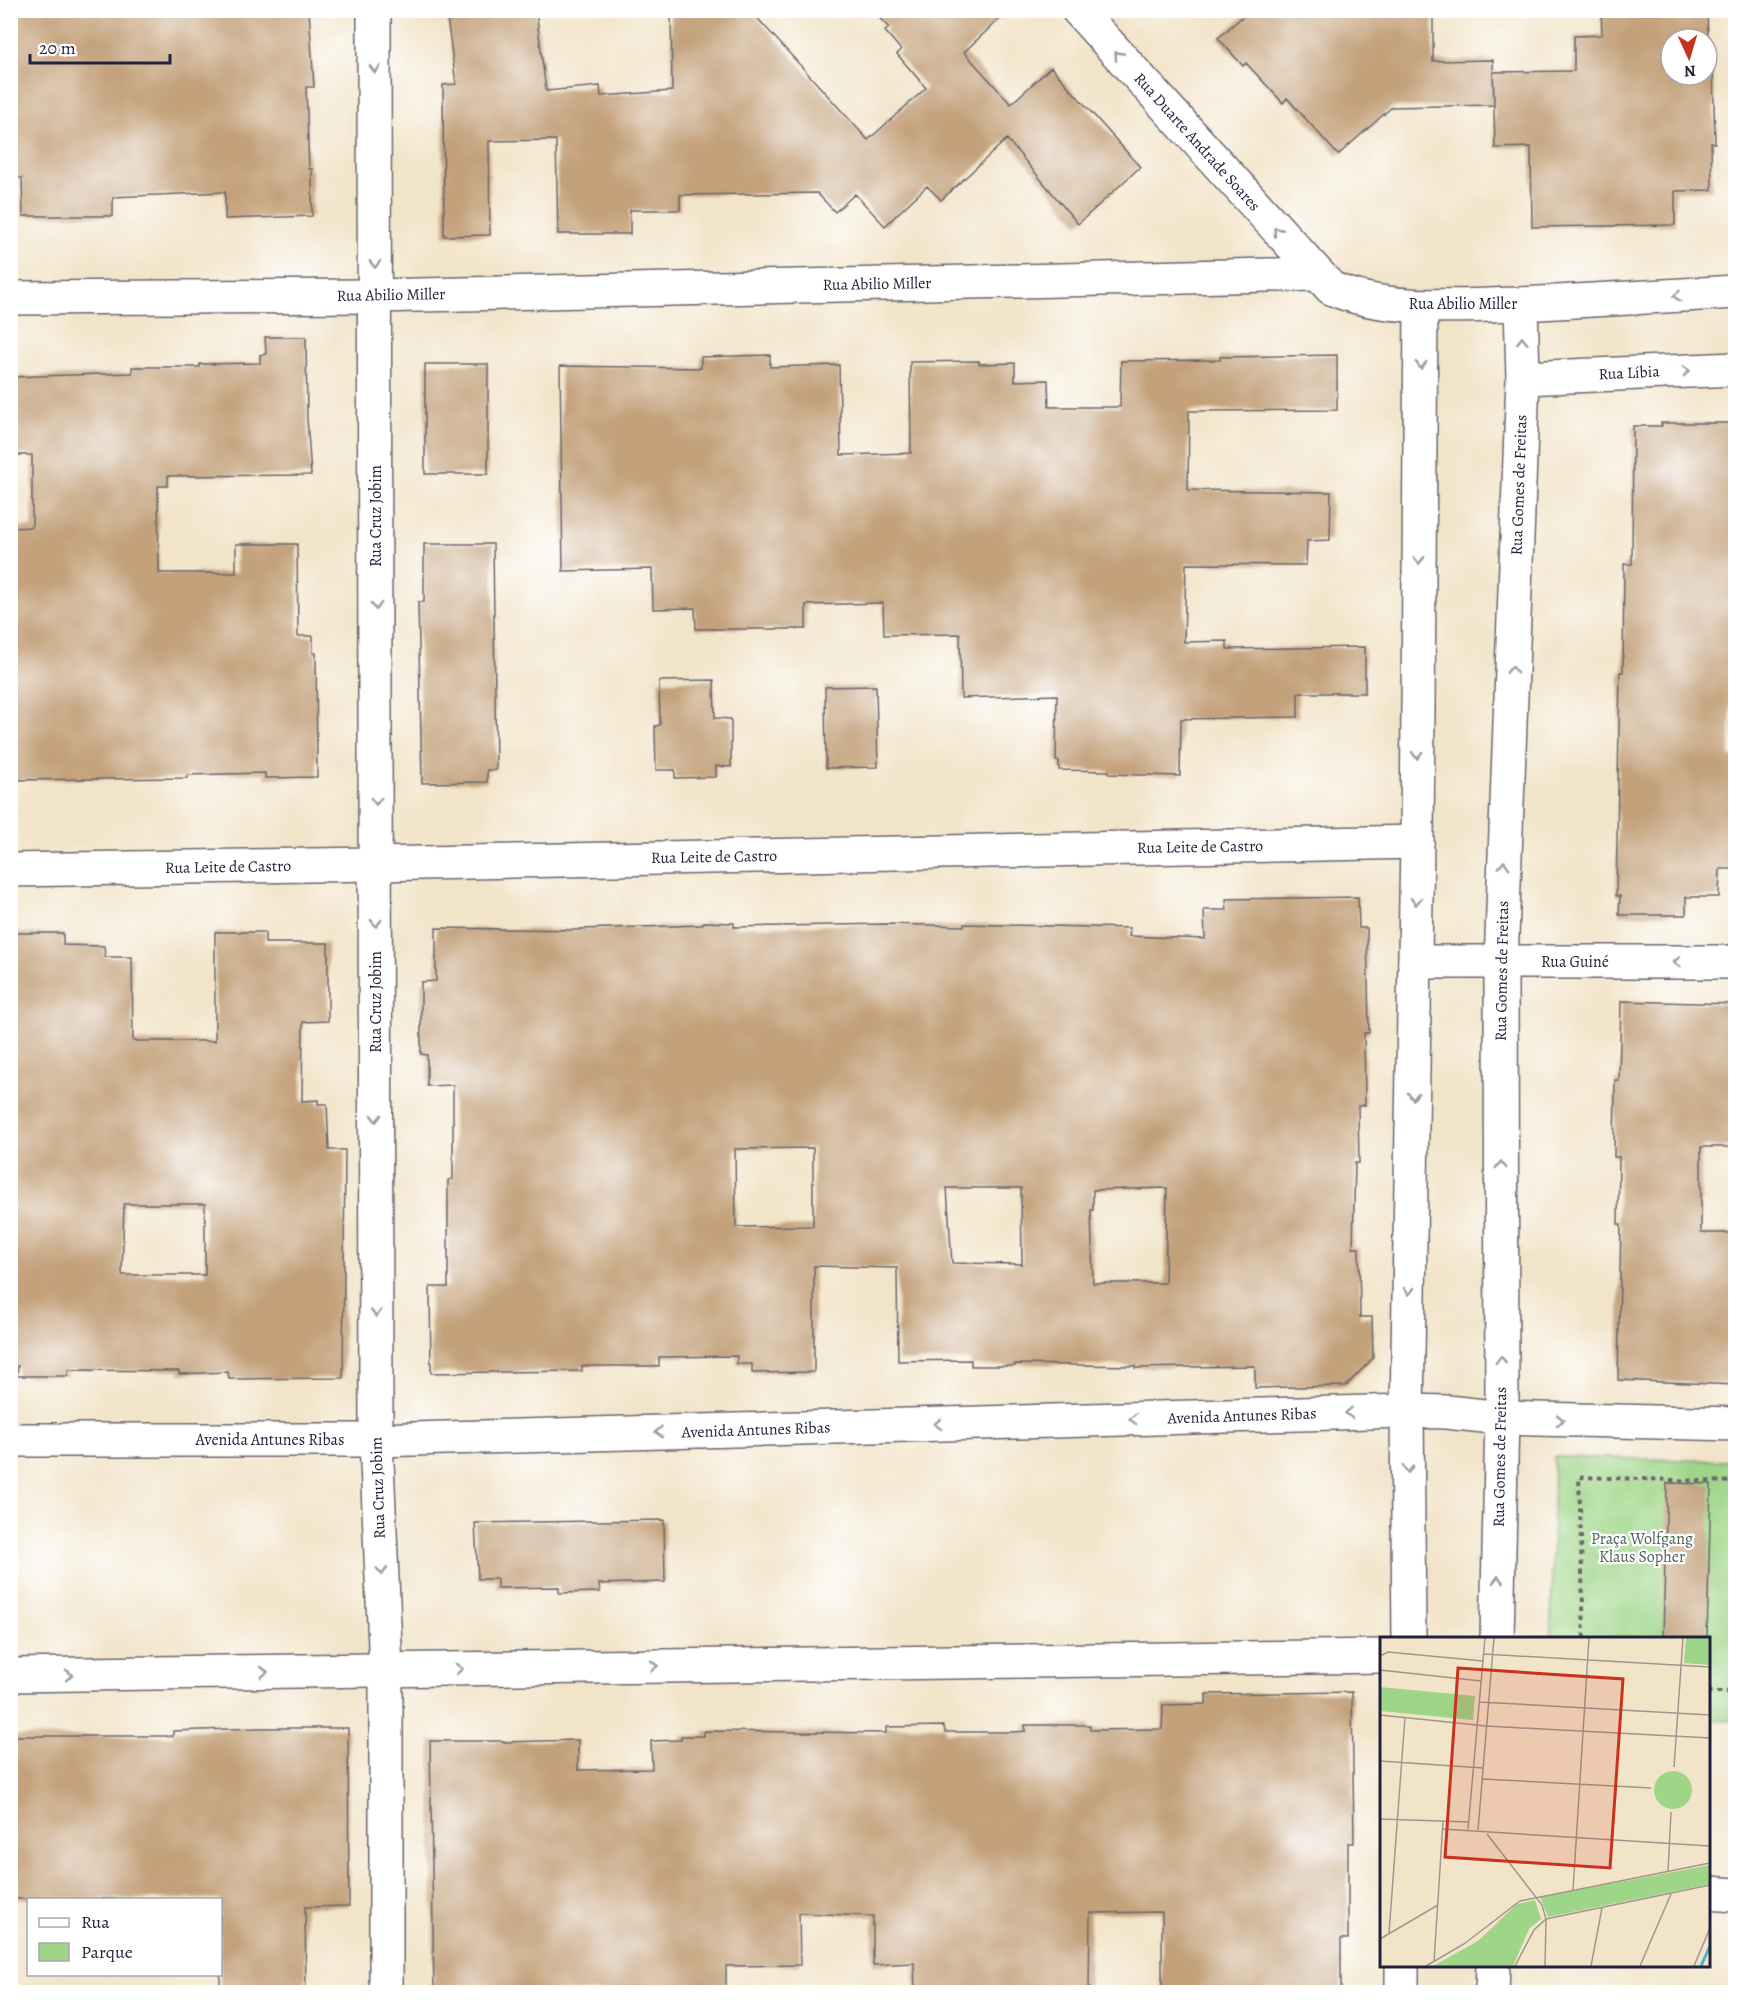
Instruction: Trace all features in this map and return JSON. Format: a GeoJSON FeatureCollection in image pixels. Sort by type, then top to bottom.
{"type":"FeatureCollection","features":[{"type":"Feature","properties":{"kind":"street","name":"Rua Cruz Jobim"},"geometry":{"type":"LineString","coordinates":[[374,10],[376,1440],[386,1670],[386,1992]]}},
{"type":"Feature","properties":{"kind":"street","name":"Rua Duarte Andrade Soares"},"geometry":{"type":"LineString","coordinates":[[1078,10],[1316,274]]}},
{"type":"Feature","properties":{"kind":"street","name":"Rua Abilio Miller"},"geometry":{"type":"LineString","coordinates":[[10,298],[375,296],[1316,274],[1332,288],[1351,297],[1421,306],[1521,304],[1736,292]]}},
{"type":"Feature","properties":{"kind":"street","name":"Rua Gomes de Freitas"},"geometry":{"type":"LineString","coordinates":[[1497,1637],[1502,1418],[1501,963],[1523,378],[1521,304]]}},
{"type":"Feature","properties":{"kind":"street"},"geometry":{"type":"LineString","coordinates":[[1409,1637],[1407,1411],[1417,842],[1421,306]]}},
{"type":"Feature","properties":{"kind":"street","name":"Rua Líbia"},"geometry":{"type":"LineString","coordinates":[[1523,378],[1736,369]]}},
{"type":"Feature","properties":{"kind":"street","name":"Rua Leite de Castro"},"geometry":{"type":"LineString","coordinates":[[10,870],[1417,842]]}},
{"type":"Feature","properties":{"kind":"street","name":"Rua Guiné"},"geometry":{"type":"LineString","coordinates":[[1415,962],[1736,962]]}},
{"type":"Feature","properties":{"kind":"street","name":"Avenida Antunes Ribas"},"geometry":{"type":"LineString","coordinates":[[10,1440],[376,1440],[1407,1411],[1447,1412],[1502,1418],[1736,1424]]}},
{"type":"Feature","properties":{"kind":"street"},"geometry":{"type":"LineString","coordinates":[[10,1676],[1380,1656]]}},
{"type":"Feature","properties":{"kind":"street"},"geometry":{"type":"LineString","coordinates":[[1710,1893],[1736,1895]]}},
{"type":"Feature","properties":{"kind":"street"},"geometry":{"type":"LineString","coordinates":[[1402,1967],[1402,1992]]}},
{"type":"Feature","properties":{"kind":"street"},"geometry":{"type":"LineString","coordinates":[[1492,1967],[1492,1992]]}},
{"type":"Feature","properties":{"kind":"path"},"geometry":{"type":"LineString","coordinates":[[1584,1637],[1579,1477],[1736,1482]]}},
{"type":"Feature","properties":{"kind":"path"},"geometry":{"type":"LineString","coordinates":[[1710,1692],[1736,1692]]}},
{"type":"Feature","properties":{"kind":"green space","name":"Praça Wolfgang Klaus Sopher"},"geometry":{"type":"Polygon","coordinates":[[[1554,1457],[1735,1461],[1735,1721],[1710,1720],[1710,1637],[1551,1637],[1554,1457]]]}},
{"type":"Feature","properties":{"kind":"building"},"geometry":{"type":"Polygon","coordinates":[[[10,10],[309,10],[314,87],[306,87],[309,169],[312,169],[312,216],[225,219],[225,192],[113,197],[113,216],[23,216],[22,178],[10,178],[10,10]]]}},
{"type":"Feature","properties":{"kind":"building"},"geometry":{"type":"Polygon","coordinates":[[[446,10],[536,10],[546,91],[600,86],[601,96],[672,91],[671,10],[750,10],[868,140],[926,88],[897,54],[901,50],[885,31],[889,28],[872,10],[1009,10],[964,52],[1011,104],[1051,67],[1140,167],[1078,224],[1007,139],[941,200],[927,186],[885,226],[855,194],[835,212],[817,193],[680,195],[680,210],[630,210],[630,234],[558,234],[556,140],[489,141],[490,235],[444,236],[443,85],[456,84],[446,10]]]}},
{"type":"Feature","properties":{"kind":"building"},"geometry":{"type":"Polygon","coordinates":[[[1250,10],[1433,10],[1433,61],[1493,60],[1494,105],[1392,107],[1338,155],[1287,98],[1283,103],[1246,63],[1243,66],[1218,38],[1250,10]]]}},
{"type":"Feature","properties":{"kind":"building"},"geometry":{"type":"Polygon","coordinates":[[[1601,10],[1707,10],[1708,27],[1659,27],[1659,87],[1714,87],[1715,143],[1711,143],[1712,190],[1675,191],[1675,225],[1532,227],[1531,147],[1495,148],[1493,72],[1574,71],[1574,36],[1602,35],[1601,10]]]}},
{"type":"Feature","properties":{"kind":"building"},"geometry":{"type":"Polygon","coordinates":[[[265,337],[306,337],[307,418],[311,475],[168,476],[168,486],[158,486],[159,573],[236,573],[236,544],[297,544],[298,636],[313,636],[313,653],[316,653],[317,777],[265,778],[265,773],[187,775],[187,778],[10,780],[10,528],[32,527],[32,455],[10,455],[10,377],[132,373],[132,367],[200,367],[200,364],[260,363],[260,355],[266,354],[265,337]]]}},
{"type":"Feature","properties":{"kind":"building"},"geometry":{"type":"Polygon","coordinates":[[[770,355],[770,367],[839,365],[841,455],[911,453],[910,362],[1015,363],[1015,381],[1048,380],[1049,407],[1120,407],[1121,361],[1337,355],[1337,410],[1189,411],[1188,490],[1331,492],[1330,540],[1307,541],[1306,565],[1186,564],[1184,642],[1227,641],[1227,649],[1365,647],[1365,693],[1298,693],[1298,717],[1181,719],[1180,776],[1059,770],[1059,761],[1056,761],[1057,695],[961,698],[960,634],[884,635],[883,603],[806,605],[806,629],[696,629],[695,608],[653,609],[652,569],[563,571],[560,366],[701,368],[701,357],[770,355]]]}},
{"type":"Feature","properties":{"kind":"building"},"geometry":{"type":"Polygon","coordinates":[[[425,364],[488,364],[488,474],[425,474],[425,364]]]}},
{"type":"Feature","properties":{"kind":"building"},"geometry":{"type":"Polygon","coordinates":[[[1661,423],[1736,423],[1736,668],[1731,668],[1730,757],[1736,757],[1736,869],[1720,869],[1719,897],[1686,897],[1686,915],[1619,915],[1620,896],[1616,896],[1620,672],[1623,672],[1624,564],[1632,564],[1633,426],[1662,426],[1661,423]]]}},
{"type":"Feature","properties":{"kind":"building"},"geometry":{"type":"Polygon","coordinates":[[[424,544],[493,544],[496,770],[487,770],[487,782],[422,783],[418,602],[424,602],[424,544]]]}},
{"type":"Feature","properties":{"kind":"building"},"geometry":{"type":"Polygon","coordinates":[[[714,680],[715,718],[731,719],[731,767],[716,766],[716,777],[675,778],[675,770],[656,770],[655,726],[660,725],[659,681],[714,680]]]}},
{"type":"Feature","properties":{"kind":"building"},"geometry":{"type":"Polygon","coordinates":[[[876,686],[878,767],[826,768],[825,687],[876,686]]]}},
{"type":"Feature","properties":{"kind":"building"},"geometry":{"type":"Polygon","coordinates":[[[1358,897],[1359,928],[1367,928],[1369,1033],[1364,1033],[1365,1105],[1358,1106],[1359,1163],[1355,1163],[1353,1248],[1359,1248],[1360,1317],[1372,1317],[1373,1358],[1346,1386],[1255,1388],[1255,1366],[1135,1368],[1136,1366],[1015,1364],[1015,1366],[971,1366],[971,1360],[898,1361],[897,1268],[814,1266],[814,1372],[752,1373],[752,1364],[737,1364],[737,1356],[659,1357],[659,1366],[582,1366],[582,1371],[431,1373],[430,1287],[448,1287],[448,1180],[453,1179],[453,1085],[427,1086],[427,1055],[421,1054],[421,982],[436,981],[436,928],[580,930],[702,925],[704,922],[734,923],[734,927],[886,924],[964,926],[964,924],[1130,928],[1129,936],[1205,939],[1204,910],[1227,910],[1226,899],[1358,897]],[[813,1148],[735,1149],[736,1227],[813,1226],[813,1148]],[[947,1188],[952,1263],[1022,1264],[1021,1188],[947,1188]],[[1167,1188],[1093,1190],[1093,1210],[1091,1210],[1093,1283],[1165,1283],[1167,1188]]]}},
{"type":"Feature","properties":{"kind":"building"},"geometry":{"type":"Polygon","coordinates":[[[215,932],[265,932],[265,943],[328,943],[328,1021],[303,1022],[302,1101],[318,1100],[318,1104],[327,1104],[329,1150],[345,1150],[343,1378],[229,1379],[228,1372],[179,1374],[179,1371],[68,1370],[68,1376],[17,1376],[18,1366],[10,1366],[10,933],[63,933],[63,945],[104,946],[105,957],[132,957],[133,1041],[215,1041],[215,932]],[[124,1204],[122,1275],[205,1275],[205,1204],[124,1204]]]}},
{"type":"Feature","properties":{"kind":"building"},"geometry":{"type":"Polygon","coordinates":[[[1621,1001],[1736,1004],[1736,1147],[1701,1147],[1701,1233],[1736,1233],[1736,1385],[1618,1380],[1621,1224],[1618,1224],[1619,1157],[1614,1157],[1615,1080],[1619,1081],[1621,1001]]]}},
{"type":"Feature","properties":{"kind":"building"},"geometry":{"type":"Polygon","coordinates":[[[1667,1483],[1711,1484],[1707,1637],[1663,1637],[1667,1483]]]}},
{"type":"Feature","properties":{"kind":"building"},"geometry":{"type":"Polygon","coordinates":[[[664,1520],[665,1582],[599,1584],[600,1592],[559,1593],[559,1587],[497,1588],[497,1579],[478,1579],[475,1523],[664,1520]]]}},
{"type":"Feature","properties":{"kind":"building"},"geometry":{"type":"Polygon","coordinates":[[[1352,1692],[1354,1843],[1348,1843],[1348,1939],[1341,1939],[1341,1992],[1162,1992],[1162,1912],[1090,1913],[1089,1992],[915,1992],[914,1963],[873,1965],[873,1916],[799,1913],[800,1965],[726,1966],[726,1992],[434,1992],[430,1741],[578,1740],[578,1770],[652,1769],[651,1741],[681,1740],[681,1736],[704,1736],[704,1731],[886,1733],[886,1727],[944,1726],[945,1732],[1015,1732],[1026,1731],[1025,1725],[1090,1725],[1090,1730],[1162,1729],[1163,1705],[1206,1704],[1206,1694],[1352,1692]]]}},
{"type":"Feature","properties":{"kind":"building"},"geometry":{"type":"Polygon","coordinates":[[[348,1728],[349,1906],[305,1907],[306,1992],[220,1992],[222,1898],[10,1899],[10,1736],[173,1736],[173,1731],[348,1728]]]}}]}
